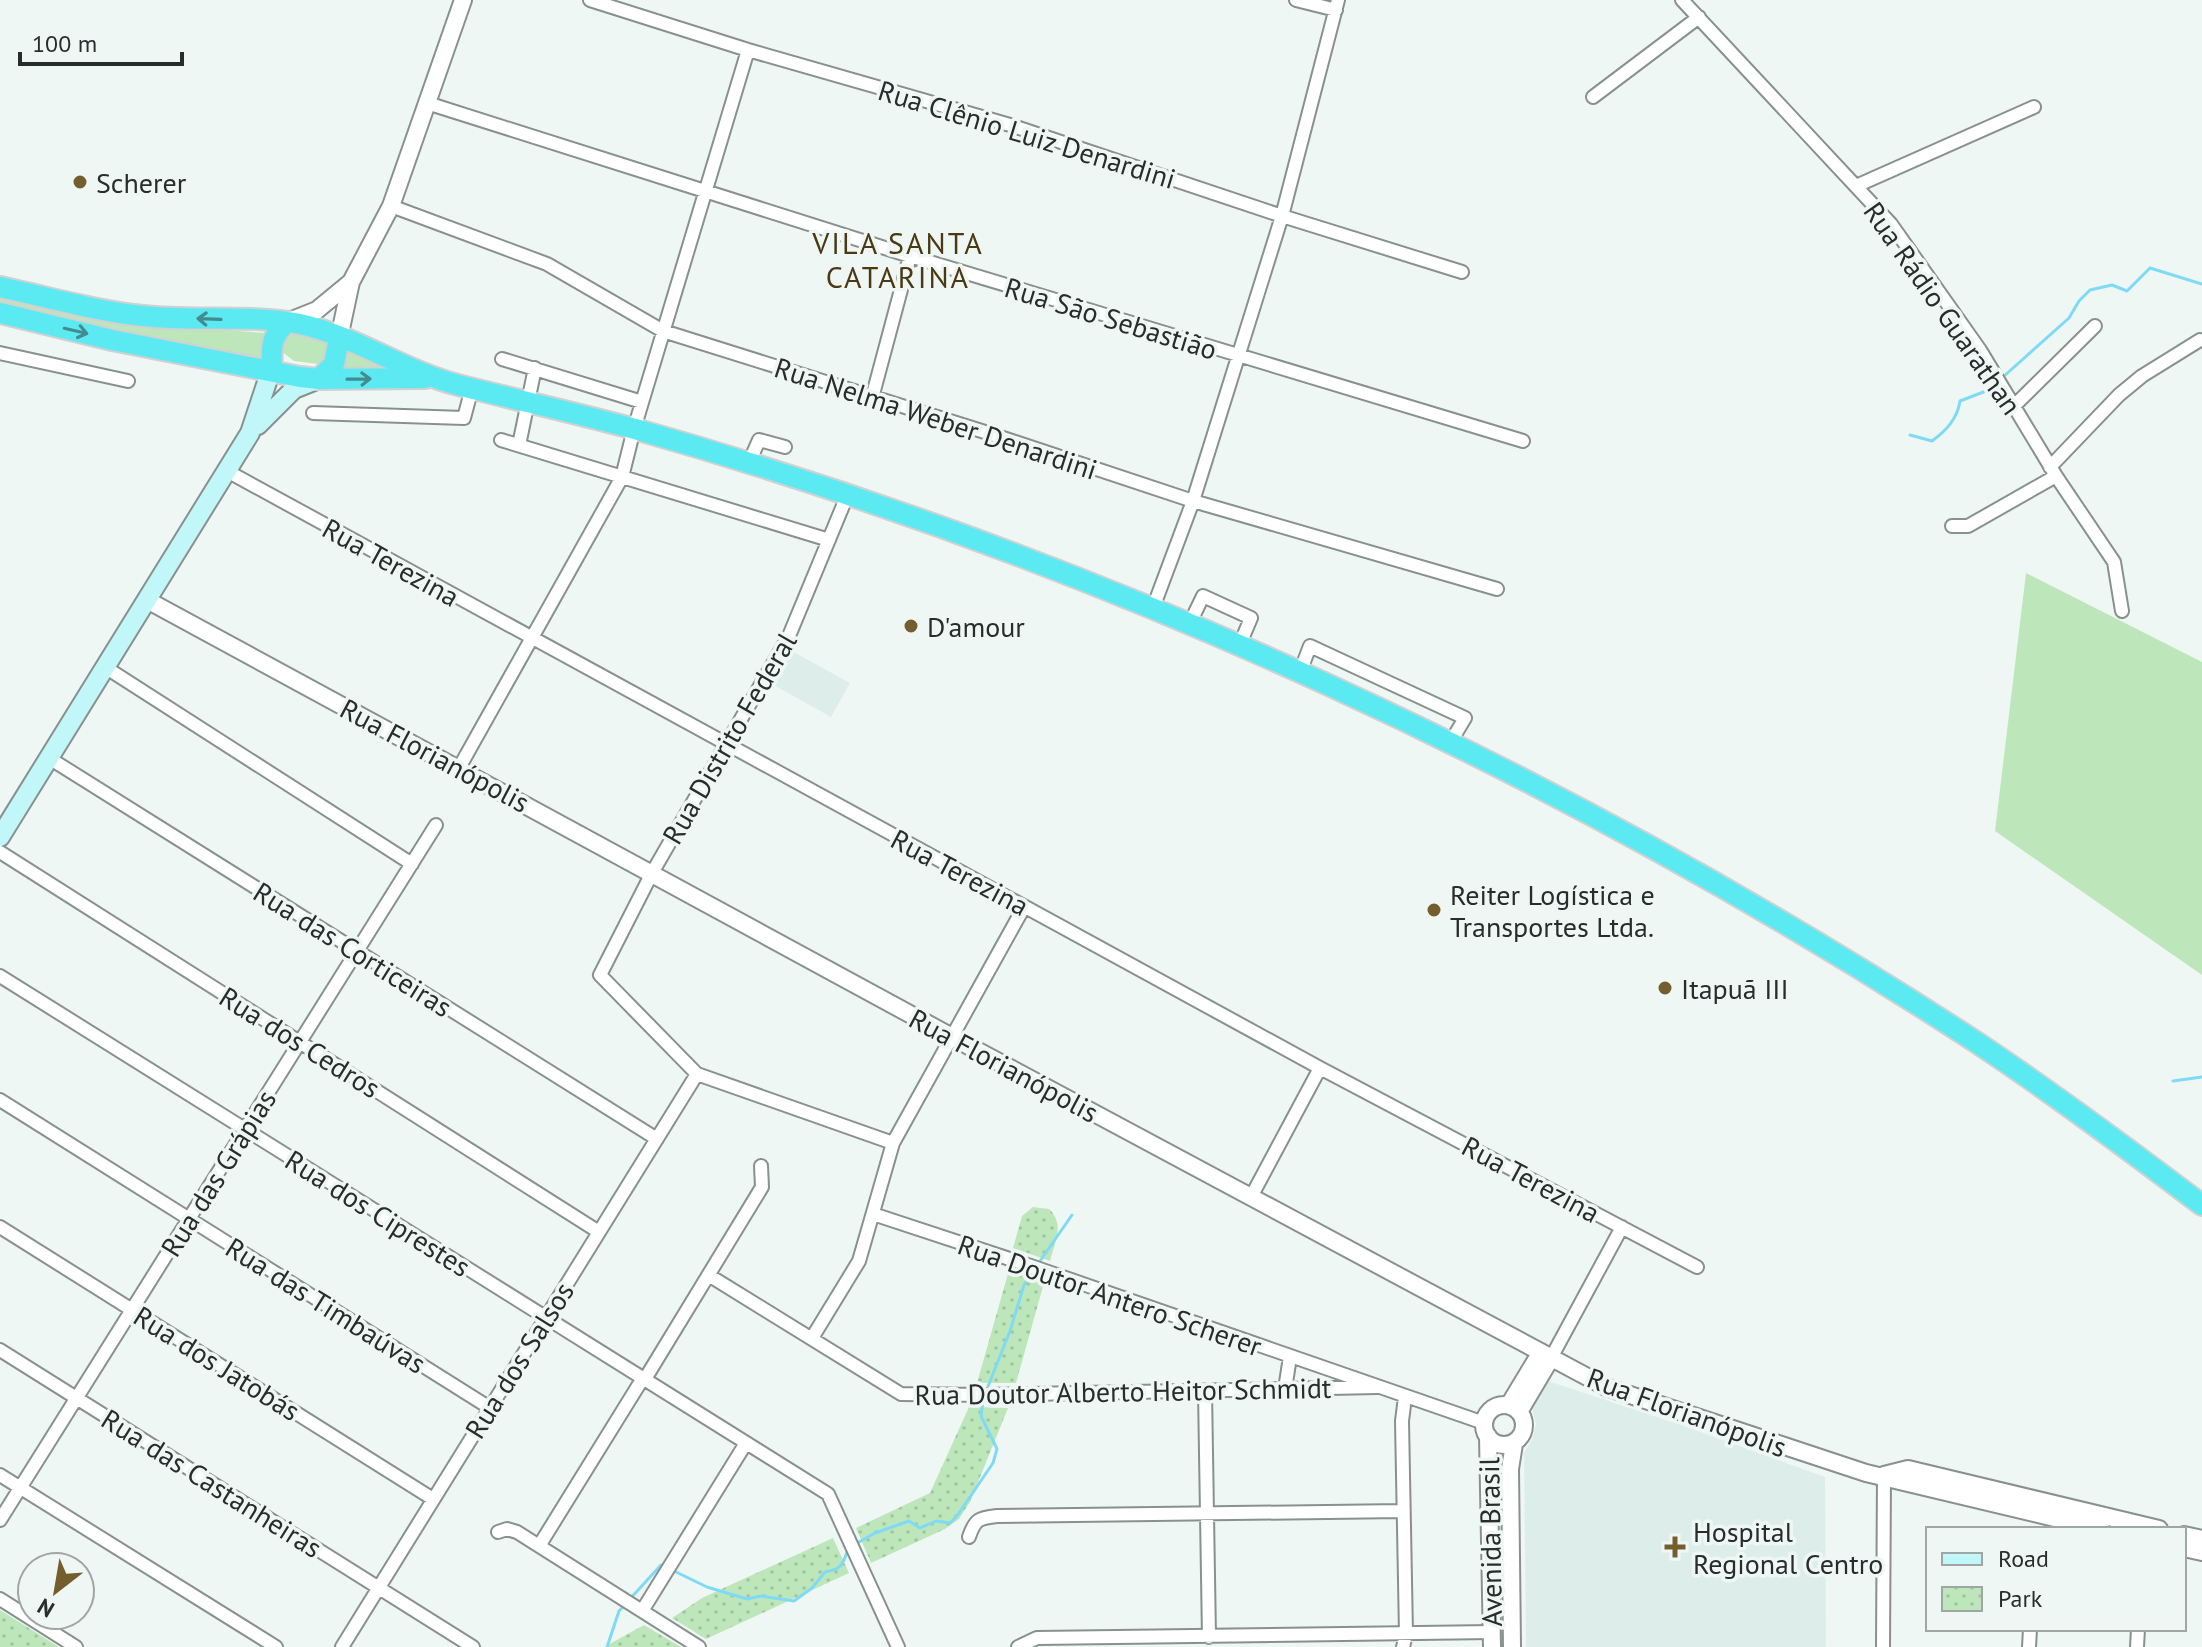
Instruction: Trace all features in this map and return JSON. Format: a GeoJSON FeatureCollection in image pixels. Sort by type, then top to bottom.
{"type":"FeatureCollection","features":[{"type":"Feature","properties":{"kind":"highway"},"geometry":{"type":"LineString","coordinates":[[0,287],[140,316],[304,325],[433,378],[634,429],[847,496],[966,537],[1190,623],[1450,743],[1672,859],[1840,956],[1980,1045],[2202,1205]]}},
{"type":"Feature","properties":{"kind":"highway"},"geometry":{"type":"LineString","coordinates":[[0,313],[112,340],[319,379],[433,378]]}},
{"type":"Feature","properties":{"kind":"highway"},"geometry":{"type":"LineString","coordinates":[[271,370],[271,345],[275,333],[287,322]]}},
{"type":"Feature","properties":{"kind":"highway"},"geometry":{"type":"LineString","coordinates":[[319,379],[334,364],[339,338]]}},
{"type":"Feature","properties":{"kind":"main road"},"geometry":{"type":"LineString","coordinates":[[0,837],[250,433],[271,370]]}},
{"type":"Feature","properties":{"kind":"main road"},"geometry":{"type":"LineString","coordinates":[[250,433],[294,389],[319,379]]}},
{"type":"Feature","properties":{"kind":"street"},"geometry":{"type":"LineString","coordinates":[[339,338],[351,282],[391,206],[463,0]]}},
{"type":"Feature","properties":{"kind":"street","name":"Rua Clênio Luiz Denardini"},"geometry":{"type":"LineString","coordinates":[[590,0],[748,50],[1010,125],[1282,216],[1462,272]]}},
{"type":"Feature","properties":{"kind":"street"},"geometry":{"type":"LineString","coordinates":[[1153,608],[1193,501],[1282,216],[1337,5],[1296,0]]}},
{"type":"Feature","properties":{"kind":"street","name":"Rua Rádio Guarathan"},"geometry":{"type":"LineString","coordinates":[[1682,0],[1891,224],[1980,350],[2053,472],[2114,562],[2122,611]]}},
{"type":"Feature","properties":{"kind":"street"},"geometry":{"type":"LineString","coordinates":[[1593,97],[1699,17]]}},
{"type":"Feature","properties":{"kind":"street"},"geometry":{"type":"LineString","coordinates":[[459,768],[622,477],[748,50]]}},
{"type":"Feature","properties":{"kind":"street","name":"Rua São Sebastião"},"geometry":{"type":"LineString","coordinates":[[427,103],[910,256],[1523,441]]}},
{"type":"Feature","properties":{"kind":"street"},"geometry":{"type":"LineString","coordinates":[[1856,186],[2034,107]]}},
{"type":"Feature","properties":{"kind":"street","name":"Rua Nelma Weber Denardini"},"geometry":{"type":"LineString","coordinates":[[391,206],[547,264],[663,331],[1193,501],[1497,589]]}},
{"type":"Feature","properties":{"kind":"street"},"geometry":{"type":"LineString","coordinates":[[872,398],[910,256]]}},
{"type":"Feature","properties":{"kind":"street"},"geometry":{"type":"LineString","coordinates":[[287,322],[317,310],[351,282]]}},
{"type":"Feature","properties":{"kind":"street"},"geometry":{"type":"LineString","coordinates":[[2014,406],[2095,326]]}},
{"type":"Feature","properties":{"kind":"street"},"geometry":{"type":"LineString","coordinates":[[1952,526],[1968,526],[2053,472],[2119,395],[2142,376],[2200,340]]}},
{"type":"Feature","properties":{"kind":"street"},"geometry":{"type":"LineString","coordinates":[[0,353],[128,381]]}},
{"type":"Feature","properties":{"kind":"street"},"geometry":{"type":"LineString","coordinates":[[502,359],[642,402]]}},
{"type":"Feature","properties":{"kind":"street"},"geometry":{"type":"LineString","coordinates":[[519,445],[535,368]]}},
{"type":"Feature","properties":{"kind":"street"},"geometry":{"type":"LineString","coordinates":[[313,413],[464,418],[472,388]]}},
{"type":"Feature","properties":{"kind":"street"},"geometry":{"type":"LineString","coordinates":[[501,440],[829,540]]}},
{"type":"Feature","properties":{"kind":"street"},"geometry":{"type":"LineString","coordinates":[[748,465],[759,440],[785,447]]}},
{"type":"Feature","properties":{"kind":"street","name":"Rua Terezina"},"geometry":{"type":"LineString","coordinates":[[227,471],[1320,1068],[1697,1267]]}},
{"type":"Feature","properties":{"kind":"street","name":"Rua Distrito Federal"},"geometry":{"type":"LineString","coordinates":[[697,1074],[600,975],[652,873],[789,636],[847,496]]}},
{"type":"Feature","properties":{"kind":"street"},"geometry":{"type":"LineString","coordinates":[[1190,623],[1203,596],[1251,618],[1240,644]]}},
{"type":"Feature","properties":{"kind":"street","name":"Rua Florianópolis"},"geometry":{"type":"LineString","coordinates":[[147,600],[952,1037],[1620,1393],[1826,1461],[1904,1483],[2092,1527]]}},
{"type":"Feature","properties":{"kind":"street"},"geometry":{"type":"LineString","coordinates":[[1300,672],[1310,646],[1428,700],[1465,718],[1450,743]]}},
{"type":"Feature","properties":{"kind":"street"},"geometry":{"type":"LineString","coordinates":[[105,667],[412,864]]}},
{"type":"Feature","properties":{"kind":"street"},"geometry":{"type":"LineString","coordinates":[[1356,699],[1370,673]]}},
{"type":"Feature","properties":{"kind":"street"},"geometry":{"type":"LineString","coordinates":[[1414,726],[1428,700]]}},
{"type":"Feature","properties":{"kind":"street","name":"Rua das Corticeiras"},"geometry":{"type":"LineString","coordinates":[[49,758],[657,1139]]}},
{"type":"Feature","properties":{"kind":"street","name":"Rua das Grápias"},"geometry":{"type":"LineString","coordinates":[[0,1520],[436,825]]}},
{"type":"Feature","properties":{"kind":"street","name":"Rua dos Cedros"},"geometry":{"type":"LineString","coordinates":[[0,852],[599,1232]]}},
{"type":"Feature","properties":{"kind":"street"},"geometry":{"type":"LineString","coordinates":[[812,1338],[859,1261],[893,1143],[1024,907]]}},
{"type":"Feature","properties":{"kind":"street","name":"Rua dos Ciprestes"},"geometry":{"type":"LineString","coordinates":[[0,976],[828,1494],[898,1647]]}},
{"type":"Feature","properties":{"kind":"street"},"geometry":{"type":"LineString","coordinates":[[1251,1197],[1320,1068]]}},
{"type":"Feature","properties":{"kind":"street"},"geometry":{"type":"LineString","coordinates":[[697,1074],[893,1143]]}},
{"type":"Feature","properties":{"kind":"street","name":"Rua dos Salsos"},"geometry":{"type":"LineString","coordinates":[[342,1647],[697,1074]]}},
{"type":"Feature","properties":{"kind":"street","name":"Rua das Timbaúvas"},"geometry":{"type":"LineString","coordinates":[[0,1100],[490,1408]]}},
{"type":"Feature","properties":{"kind":"street"},"geometry":{"type":"LineString","coordinates":[[539,1546],[710,1276],[713,1264],[762,1187],[761,1166]]}},
{"type":"Feature","properties":{"kind":"street","name":"Rua Doutor Antero Scherer"},"geometry":{"type":"LineString","coordinates":[[873,1214],[1377,1387],[1486,1430]]}},
{"type":"Feature","properties":{"kind":"street","name":"Rua dos Jatobás"},"geometry":{"type":"LineString","coordinates":[[0,1227],[433,1499]]}},
{"type":"Feature","properties":{"kind":"street"},"geometry":{"type":"LineString","coordinates":[[1546,1355],[1622,1227]]}},
{"type":"Feature","properties":{"kind":"street","name":"Rua Doutor Alberto Heitor Schmidt"},"geometry":{"type":"LineString","coordinates":[[710,1276],[901,1394],[1377,1387]]}},
{"type":"Feature","properties":{"kind":"street","name":"Rua das Castanheiras"},"geometry":{"type":"LineString","coordinates":[[0,1350],[473,1647]]}},
{"type":"Feature","properties":{"kind":"street","name":"Avenida Brasil"},"geometry":{"type":"LineString","coordinates":[[1514,1408],[1546,1355]]}},
{"type":"Feature","properties":{"kind":"street"},"geometry":{"type":"LineString","coordinates":[[1285,1389],[1290,1357]]}},
{"type":"Feature","properties":{"kind":"street"},"geometry":{"type":"LineString","coordinates":[[1205,1391],[1209,1637]]}},
{"type":"Feature","properties":{"kind":"street"},"geometry":{"type":"LineString","coordinates":[[1404,1641],[1402,1421],[1405,1397]]}},
{"type":"Feature","properties":{"kind":"street","name":"Avenida Brasil"},"geometry":{"type":"LineString","coordinates":[[1492,1640],[1486,1430],[1489,1412],[1499,1406],[1514,1408],[1524,1421],[1523,1431],[1514,1444],[1510,1469],[1512,1647]]}},
{"type":"Feature","properties":{"kind":"street","name":"Avenida Brasil"},"geometry":{"type":"LineString","coordinates":[[1486,1430],[1503,1446],[1514,1444]]}},
{"type":"Feature","properties":{"kind":"street"},"geometry":{"type":"LineString","coordinates":[[642,1611],[746,1443]]}},
{"type":"Feature","properties":{"kind":"street"},"geometry":{"type":"LineString","coordinates":[[0,1475],[276,1647]]}},
{"type":"Feature","properties":{"kind":"street"},"geometry":{"type":"LineString","coordinates":[[1883,1647],[1884,1475]]}},
{"type":"Feature","properties":{"kind":"street"},"geometry":{"type":"LineString","coordinates":[[969,1537],[978,1518],[1403,1511]]}},
{"type":"Feature","properties":{"kind":"street","name":"Rua Florianópolis"},"geometry":{"type":"LineString","coordinates":[[2035,1514],[2142,1527]]}},
{"type":"Feature","properties":{"kind":"street"},"geometry":{"type":"LineString","coordinates":[[498,1532],[507,1529],[517,1532],[699,1647]]}},
{"type":"Feature","properties":{"kind":"street"},"geometry":{"type":"LineString","coordinates":[[0,1599],[76,1647]]}},
{"type":"Feature","properties":{"kind":"street"},"geometry":{"type":"LineString","coordinates":[[1018,1647],[1037,1638],[1148,1642],[1209,1637],[1274,1641],[1492,1640]]}},
{"type":"Feature","properties":{"kind":"shaded area"},"geometry":{"type":"Polygon","coordinates":[[[790,650],[850,683],[831,717],[772,684],[790,650]]]}},
{"type":"Feature","properties":{"kind":"shaded area","name":"Hospital Regional Centro"},"geometry":{"type":"Polygon","coordinates":[[[1548,1381],[1825,1477],[1826,1647],[1526,1647],[1524,1453],[1532,1440],[1536,1424],[1532,1409],[1548,1381]]]}},
{"type":"Feature","properties":{"kind":"green space"},"geometry":{"type":"Polygon","coordinates":[[[0,294],[156,325],[266,333],[262,342],[265,361],[0,304],[0,294]]]}},
{"type":"Feature","properties":{"kind":"green space"},"geometry":{"type":"Polygon","coordinates":[[[293,334],[324,341],[328,344],[329,355],[318,364],[294,361],[281,351],[284,337],[293,334]]]}},
{"type":"Feature","properties":{"kind":"green space"},"geometry":{"type":"Polygon","coordinates":[[[346,347],[422,374],[341,369],[346,361],[346,347]]]}},
{"type":"Feature","properties":{"kind":"green space"},"geometry":{"type":"Polygon","coordinates":[[[2026,573],[2202,662],[2202,975],[1995,831],[2026,573]]]}},
{"type":"Feature","properties":{"kind":"green space"},"geometry":{"type":"Polygon","coordinates":[[[1033,1207],[1049,1209],[1057,1221],[1050,1261],[1013,1248],[1022,1216],[1033,1207]]]}},
{"type":"Feature","properties":{"kind":"green space"},"geometry":{"type":"Polygon","coordinates":[[[1009,1270],[1044,1283],[1016,1383],[977,1383],[1009,1270]]]}},
{"type":"Feature","properties":{"kind":"green space"},"geometry":{"type":"Polygon","coordinates":[[[969,1407],[1008,1408],[970,1502],[959,1519],[945,1529],[871,1563],[856,1528],[930,1493],[969,1407]]]}},
{"type":"Feature","properties":{"kind":"green space"},"geometry":{"type":"Polygon","coordinates":[[[833,1538],[849,1573],[706,1639],[672,1618],[702,1598],[833,1538]]]}},
{"type":"Feature","properties":{"kind":"green space"},"geometry":{"type":"Polygon","coordinates":[[[0,1610],[16,1620],[16,1631],[33,1631],[59,1647],[0,1647],[0,1610]]]}},
{"type":"Feature","properties":{"kind":"green space"},"geometry":{"type":"Polygon","coordinates":[[[644,1625],[681,1647],[604,1647],[644,1625]]]}},
{"type":"Feature","properties":{"kind":"waterway"},"geometry":{"type":"LineString","coordinates":[[2003,377],[2069,318],[2090,290],[2112,285],[2127,291],[2150,268],[2202,284]]}},
{"type":"Feature","properties":{"kind":"waterway"},"geometry":{"type":"LineString","coordinates":[[1910,435],[1932,441],[1950,424],[1960,401],[1986,391],[1997,382]]}},
{"type":"Feature","properties":{"kind":"waterway"},"geometry":{"type":"LineString","coordinates":[[2173,1081],[2202,1077]]}},
{"type":"Feature","properties":{"kind":"waterway"},"geometry":{"type":"LineString","coordinates":[[1038,1264],[1072,1215]]}},
{"type":"Feature","properties":{"kind":"waterway"},"geometry":{"type":"LineString","coordinates":[[987,1389],[1024,1285],[1033,1271]]}},
{"type":"Feature","properties":{"kind":"waterway"},"geometry":{"type":"LineString","coordinates":[[854,1545],[875,1533],[909,1521],[920,1528],[936,1521],[950,1523],[957,1516],[993,1463],[997,1449],[981,1416],[983,1400]]}},
{"type":"Feature","properties":{"kind":"waterway"},"geometry":{"type":"LineString","coordinates":[[672,1570],[707,1587],[747,1599],[761,1596],[794,1601],[812,1588],[825,1572],[841,1565],[848,1549]]}},
{"type":"Feature","properties":{"kind":"waterway"},"geometry":{"type":"LineString","coordinates":[[629,1600],[661,1565],[665,1567]]}},
{"type":"Feature","properties":{"kind":"waterway"},"geometry":{"type":"LineString","coordinates":[[607,1647],[619,1611],[624,1606]]}},
{"type":"Feature","properties":{"kind":"place","name":"Scherer"},"geometry":{"type":"Point","coordinates":[80,182]}},
{"type":"Feature","properties":{"kind":"place","name":"D'amour"},"geometry":{"type":"Point","coordinates":[911,626]}},
{"type":"Feature","properties":{"kind":"place","name":"Reiter Logística e Transportes Ltda."},"geometry":{"type":"Point","coordinates":[1434,910]}},
{"type":"Feature","properties":{"kind":"place","name":"Itapuã III"},"geometry":{"type":"Point","coordinates":[1665,988]}},
{"type":"Feature","properties":{"kind":"place","name":"Hospital Regional Centro"},"geometry":{"type":"Point","coordinates":[1675,1547]}},
{"type":"Feature","properties":{"kind":"district","name":"VILA SANTA CATARINA"},"geometry":{"type":"Point","coordinates":[898,259]}}]}
